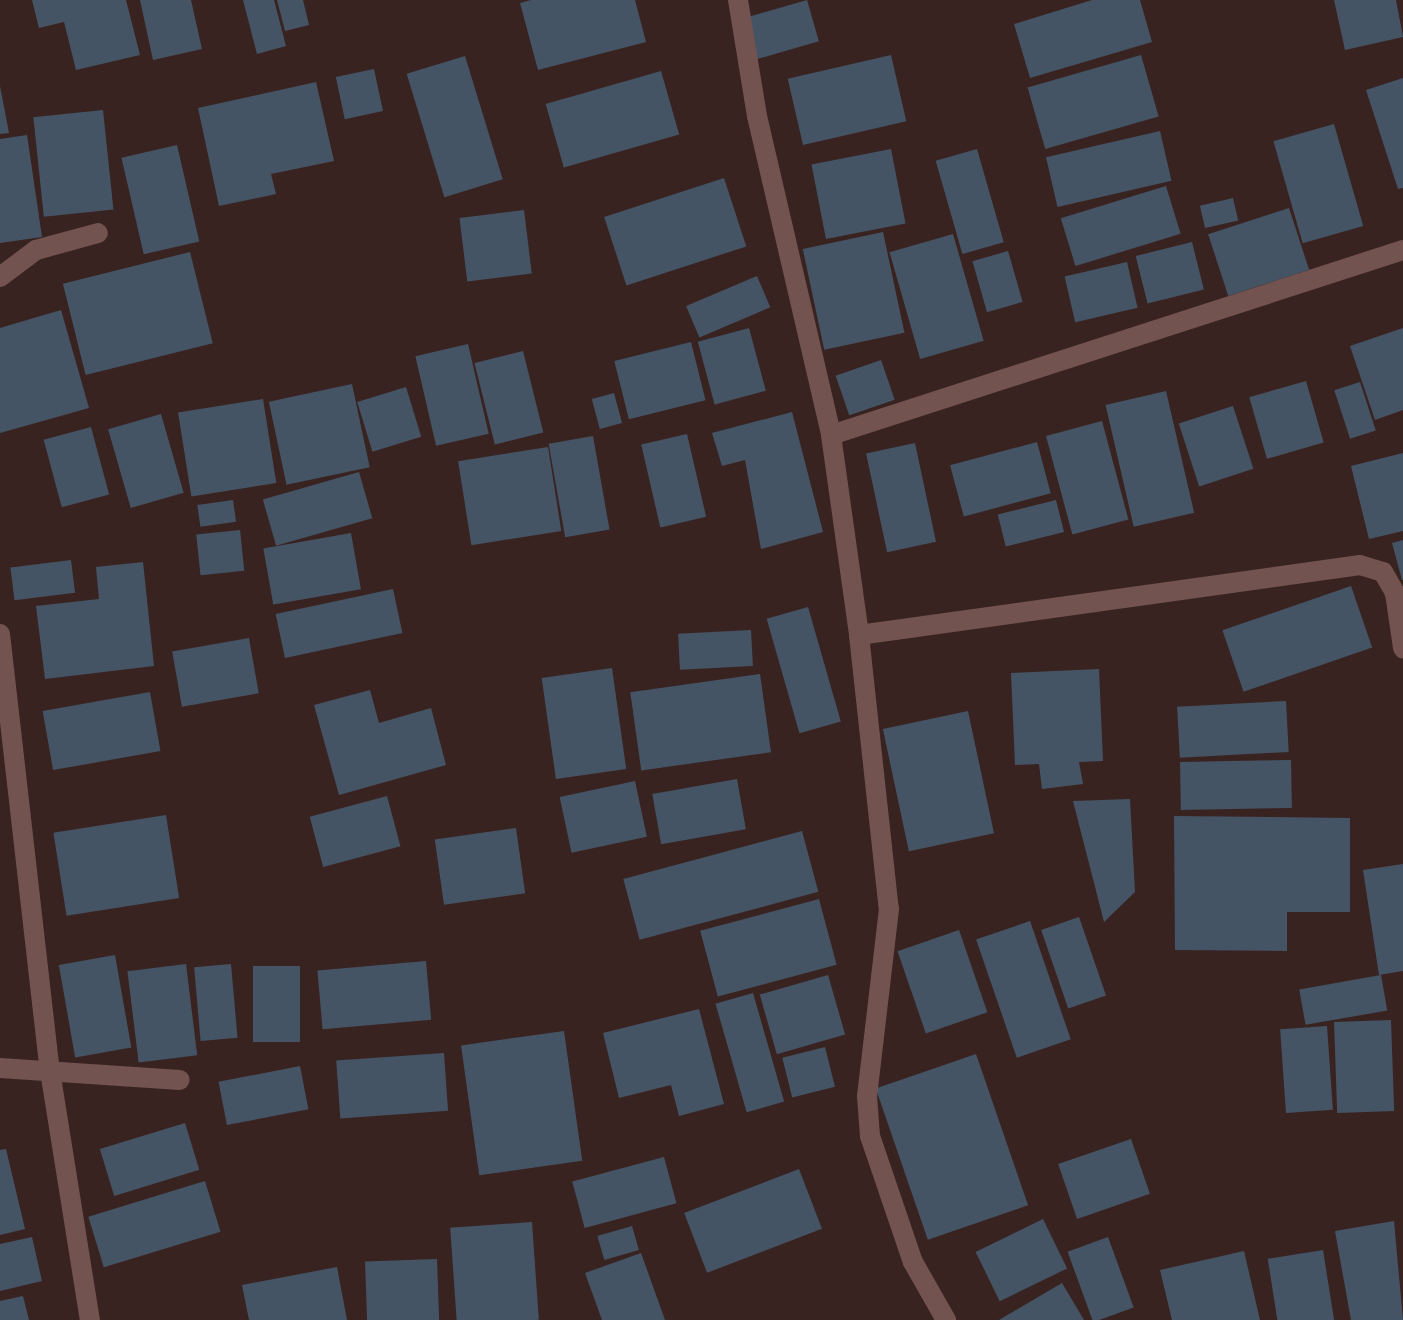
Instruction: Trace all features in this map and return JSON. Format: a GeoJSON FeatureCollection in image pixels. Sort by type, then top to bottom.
{"type":"FeatureCollection","features":[{"type":"Feature","properties":{"kind":"street"},"geometry":{"type":"LineString","coordinates":[[738,0],[757,116],[831,435],[859,635],[889,909],[867,1096],[870,1136],[913,1262],[946,1320]]}},
{"type":"Feature","properties":{"kind":"street"},"geometry":{"type":"LineString","coordinates":[[0,277],[36,250],[98,233]]}},
{"type":"Feature","properties":{"kind":"street"},"geometry":{"type":"LineString","coordinates":[[831,435],[1403,250]]}},
{"type":"Feature","properties":{"kind":"street"},"geometry":{"type":"LineString","coordinates":[[859,635],[1360,565],[1383,572],[1395,593],[1403,648]]}},
{"type":"Feature","properties":{"kind":"street"},"geometry":{"type":"LineString","coordinates":[[0,634],[50,1071],[90,1320]]}},
{"type":"Feature","properties":{"kind":"street"},"geometry":{"type":"LineString","coordinates":[[0,1068],[180,1080]]}},
{"type":"Feature","properties":{"kind":"building"},"geometry":{"type":"Polygon","coordinates":[[[32,0],[126,0],[140,55],[76,70],[64,22],[39,28],[32,0]]]}},
{"type":"Feature","properties":{"kind":"building"},"geometry":{"type":"Polygon","coordinates":[[[140,0],[191,0],[202,49],[153,60],[140,0]]]}},
{"type":"Feature","properties":{"kind":"building"},"geometry":{"type":"Polygon","coordinates":[[[243,0],[274,0],[286,46],[257,54],[243,0]]]}},
{"type":"Feature","properties":{"kind":"building"},"geometry":{"type":"Polygon","coordinates":[[[277,0],[303,0],[309,25],[285,31],[277,0]]]}},
{"type":"Feature","properties":{"kind":"building"},"geometry":{"type":"Polygon","coordinates":[[[531,0],[635,0],[646,42],[538,70],[520,3],[531,0]]]}},
{"type":"Feature","properties":{"kind":"building"},"geometry":{"type":"Polygon","coordinates":[[[807,0],[819,41],[756,59],[745,18],[807,0]]]}},
{"type":"Feature","properties":{"kind":"building"},"geometry":{"type":"Polygon","coordinates":[[[1092,0],[1140,0],[1152,42],[1030,78],[1014,24],[1092,0]]]}},
{"type":"Feature","properties":{"kind":"building"},"geometry":{"type":"Polygon","coordinates":[[[1334,0],[1396,0],[1403,37],[1345,50],[1334,0]]]}},
{"type":"Feature","properties":{"kind":"building"},"geometry":{"type":"Polygon","coordinates":[[[891,55],[906,121],[803,145],[788,79],[891,55]]]}},
{"type":"Feature","properties":{"kind":"building"},"geometry":{"type":"Polygon","coordinates":[[[1141,55],[1159,117],[1045,149],[1028,88],[1141,55]]]}},
{"type":"Feature","properties":{"kind":"building"},"geometry":{"type":"Polygon","coordinates":[[[465,56],[503,179],[444,197],[407,74],[465,56]]]}},
{"type":"Feature","properties":{"kind":"building"},"geometry":{"type":"Polygon","coordinates":[[[374,69],[383,111],[345,119],[336,77],[374,69]]]}},
{"type":"Feature","properties":{"kind":"building"},"geometry":{"type":"Polygon","coordinates":[[[661,71],[679,134],[564,168],[546,104],[661,71]]]}},
{"type":"Feature","properties":{"kind":"building"},"geometry":{"type":"Polygon","coordinates":[[[1403,78],[1403,188],[1398,189],[1366,90],[1403,78]]]}},
{"type":"Feature","properties":{"kind":"building"},"geometry":{"type":"Polygon","coordinates":[[[316,82],[334,161],[271,174],[276,194],[219,206],[198,108],[316,82]]]}},
{"type":"Feature","properties":{"kind":"building"},"geometry":{"type":"Polygon","coordinates":[[[0,86],[9,133],[0,134],[0,86]]]}},
{"type":"Feature","properties":{"kind":"building"},"geometry":{"type":"Polygon","coordinates":[[[103,110],[113,209],[44,217],[33,117],[103,110]]]}},
{"type":"Feature","properties":{"kind":"building"},"geometry":{"type":"Polygon","coordinates":[[[1334,124],[1363,226],[1303,243],[1273,141],[1334,124]]]}},
{"type":"Feature","properties":{"kind":"building"},"geometry":{"type":"Polygon","coordinates":[[[1160,131],[1171,181],[1057,207],[1046,157],[1160,131]]]}},
{"type":"Feature","properties":{"kind":"building"},"geometry":{"type":"Polygon","coordinates":[[[27,135],[42,237],[0,243],[0,139],[27,135]]]}},
{"type":"Feature","properties":{"kind":"building"},"geometry":{"type":"Polygon","coordinates":[[[177,145],[199,241],[144,254],[121,158],[177,145]]]}},
{"type":"Feature","properties":{"kind":"building"},"geometry":{"type":"Polygon","coordinates":[[[891,149],[906,224],[826,239],[811,164],[891,149]]]}},
{"type":"Feature","properties":{"kind":"building"},"geometry":{"type":"Polygon","coordinates":[[[977,149],[1004,242],[962,254],[936,161],[977,149]]]}},
{"type":"Feature","properties":{"kind":"building"},"geometry":{"type":"Polygon","coordinates":[[[724,178],[746,246],[626,285],[604,217],[724,178]]]}},
{"type":"Feature","properties":{"kind":"building"},"geometry":{"type":"Polygon","coordinates":[[[1166,186],[1181,234],[1075,266],[1061,218],[1166,186]]]}},
{"type":"Feature","properties":{"kind":"building"},"geometry":{"type":"Polygon","coordinates":[[[1233,198],[1238,220],[1205,228],[1200,206],[1233,198]]]}},
{"type":"Feature","properties":{"kind":"building"},"geometry":{"type":"Polygon","coordinates":[[[1289,208],[1309,270],[1228,296],[1208,234],[1289,208]]]}},
{"type":"Feature","properties":{"kind":"building"},"geometry":{"type":"Polygon","coordinates":[[[524,210],[532,274],[467,281],[459,218],[524,210]]]}},
{"type":"Feature","properties":{"kind":"building"},"geometry":{"type":"Polygon","coordinates":[[[883,232],[904,333],[824,350],[803,249],[883,232]]]}},
{"type":"Feature","properties":{"kind":"building"},"geometry":{"type":"Polygon","coordinates":[[[953,234],[984,341],[920,359],[890,252],[953,234]]]}},
{"type":"Feature","properties":{"kind":"building"},"geometry":{"type":"Polygon","coordinates":[[[1192,242],[1204,290],[1148,304],[1136,256],[1192,242]]]}},
{"type":"Feature","properties":{"kind":"building"},"geometry":{"type":"Polygon","coordinates":[[[1008,251],[1023,302],[987,312],[972,261],[1008,251]]]}},
{"type":"Feature","properties":{"kind":"building"},"geometry":{"type":"Polygon","coordinates":[[[190,252],[213,343],[86,375],[63,284],[190,252]]]}},
{"type":"Feature","properties":{"kind":"building"},"geometry":{"type":"Polygon","coordinates":[[[1127,262],[1138,308],[1075,322],[1065,276],[1127,262]]]}},
{"type":"Feature","properties":{"kind":"building"},"geometry":{"type":"Polygon","coordinates":[[[757,276],[770,307],[699,337],[686,306],[757,276]]]}},
{"type":"Feature","properties":{"kind":"building"},"geometry":{"type":"Polygon","coordinates":[[[61,310],[89,408],[0,433],[0,328],[61,310]]]}},
{"type":"Feature","properties":{"kind":"building"},"geometry":{"type":"Polygon","coordinates":[[[749,328],[766,391],[715,405],[698,342],[749,328]]]}},
{"type":"Feature","properties":{"kind":"building"},"geometry":{"type":"Polygon","coordinates":[[[1403,328],[1403,410],[1375,420],[1350,346],[1403,328]]]}},
{"type":"Feature","properties":{"kind":"building"},"geometry":{"type":"Polygon","coordinates":[[[691,342],[706,400],[629,419],[614,361],[691,342]]]}},
{"type":"Feature","properties":{"kind":"building"},"geometry":{"type":"Polygon","coordinates":[[[468,344],[489,434],[436,446],[415,356],[468,344]]]}},
{"type":"Feature","properties":{"kind":"building"},"geometry":{"type":"Polygon","coordinates":[[[523,351],[543,433],[495,445],[474,363],[523,351]]]}},
{"type":"Feature","properties":{"kind":"building"},"geometry":{"type":"Polygon","coordinates":[[[881,360],[895,400],[849,415],[836,376],[881,360]]]}},
{"type":"Feature","properties":{"kind":"building"},"geometry":{"type":"Polygon","coordinates":[[[1306,381],[1324,443],[1267,459],[1249,397],[1306,381]]]}},
{"type":"Feature","properties":{"kind":"building"},"geometry":{"type":"Polygon","coordinates":[[[1360,382],[1376,431],[1350,439],[1334,390],[1360,382]]]}},
{"type":"Feature","properties":{"kind":"building"},"geometry":{"type":"Polygon","coordinates":[[[352,384],[370,467],[287,485],[269,402],[352,384]]]}},
{"type":"Feature","properties":{"kind":"building"},"geometry":{"type":"Polygon","coordinates":[[[406,387],[421,437],[372,452],[357,402],[406,387]]]}},
{"type":"Feature","properties":{"kind":"building"},"geometry":{"type":"Polygon","coordinates":[[[1166,391],[1194,513],[1134,527],[1106,405],[1166,391]]]}},
{"type":"Feature","properties":{"kind":"building"},"geometry":{"type":"Polygon","coordinates":[[[614,393],[622,423],[600,429],[592,399],[614,393]]]}},
{"type":"Feature","properties":{"kind":"building"},"geometry":{"type":"Polygon","coordinates":[[[263,399],[276,483],[191,496],[178,412],[263,399]]]}},
{"type":"Feature","properties":{"kind":"building"},"geometry":{"type":"Polygon","coordinates":[[[1233,406],[1253,469],[1199,486],[1179,424],[1233,406]]]}},
{"type":"Feature","properties":{"kind":"building"},"geometry":{"type":"Polygon","coordinates":[[[792,412],[823,532],[761,549],[745,460],[722,466],[712,433],[792,412]]]}},
{"type":"Feature","properties":{"kind":"building"},"geometry":{"type":"Polygon","coordinates":[[[161,414],[184,493],[131,508],[108,429],[161,414]]]}},
{"type":"Feature","properties":{"kind":"building"},"geometry":{"type":"Polygon","coordinates":[[[1102,421],[1128,520],[1072,535],[1046,436],[1102,421]]]}},
{"type":"Feature","properties":{"kind":"building"},"geometry":{"type":"Polygon","coordinates":[[[91,427],[109,495],[62,507],[44,440],[91,427]]]}},
{"type":"Feature","properties":{"kind":"building"},"geometry":{"type":"Polygon","coordinates":[[[687,434],[706,517],[660,527],[641,445],[687,434]]]}},
{"type":"Feature","properties":{"kind":"building"},"geometry":{"type":"Polygon","coordinates":[[[593,436],[609,530],[565,537],[549,444],[593,436]]]}},
{"type":"Feature","properties":{"kind":"building"},"geometry":{"type":"Polygon","coordinates":[[[1037,442],[1051,493],[964,516],[950,465],[1037,442]]]}},
{"type":"Feature","properties":{"kind":"building"},"geometry":{"type":"Polygon","coordinates":[[[915,443],[936,542],[887,552],[866,453],[915,443]]]}},
{"type":"Feature","properties":{"kind":"building"},"geometry":{"type":"Polygon","coordinates":[[[548,447],[561,531],[471,545],[458,461],[548,447]]]}},
{"type":"Feature","properties":{"kind":"building"},"geometry":{"type":"Polygon","coordinates":[[[1403,453],[1403,531],[1369,539],[1351,466],[1403,453]]]}},
{"type":"Feature","properties":{"kind":"building"},"geometry":{"type":"Polygon","coordinates":[[[359,472],[372,518],[276,546],[263,500],[359,472]]]}},
{"type":"Feature","properties":{"kind":"building"},"geometry":{"type":"Polygon","coordinates":[[[233,500],[236,522],[200,527],[197,505],[233,500]]]}},
{"type":"Feature","properties":{"kind":"building"},"geometry":{"type":"Polygon","coordinates":[[[1056,500],[1064,532],[1006,547],[998,515],[1056,500]]]}},
{"type":"Feature","properties":{"kind":"building"},"geometry":{"type":"Polygon","coordinates":[[[240,530],[244,571],[201,575],[196,535],[240,530]]]}},
{"type":"Feature","properties":{"kind":"building"},"geometry":{"type":"Polygon","coordinates":[[[351,533],[361,589],[273,605],[263,548],[351,533]]]}},
{"type":"Feature","properties":{"kind":"building"},"geometry":{"type":"Polygon","coordinates":[[[1403,540],[1403,580],[1402,580],[1392,543],[1403,540]]]}},
{"type":"Feature","properties":{"kind":"building"},"geometry":{"type":"Polygon","coordinates":[[[71,560],[75,593],[14,600],[10,567],[71,560]]]}},
{"type":"Feature","properties":{"kind":"building"},"geometry":{"type":"Polygon","coordinates":[[[143,562],[154,666],[45,679],[36,606],[99,599],[96,567],[143,562]]]}},
{"type":"Feature","properties":{"kind":"building"},"geometry":{"type":"Polygon","coordinates":[[[1351,586],[1372,647],[1244,692],[1222,630],[1351,586]]]}},
{"type":"Feature","properties":{"kind":"building"},"geometry":{"type":"Polygon","coordinates":[[[393,589],[402,633],[285,658],[276,614],[393,589]]]}},
{"type":"Feature","properties":{"kind":"building"},"geometry":{"type":"Polygon","coordinates":[[[808,607],[841,721],[799,733],[767,619],[808,607]]]}},
{"type":"Feature","properties":{"kind":"building"},"geometry":{"type":"Polygon","coordinates":[[[751,630],[753,666],[680,670],[678,634],[751,630]]]}},
{"type":"Feature","properties":{"kind":"building"},"geometry":{"type":"Polygon","coordinates":[[[249,638],[259,693],[182,707],[172,652],[249,638]]]}},
{"type":"Feature","properties":{"kind":"building"},"geometry":{"type":"Polygon","coordinates":[[[612,668],[626,769],[556,779],[542,678],[612,668]]]}},
{"type":"Feature","properties":{"kind":"building"},"geometry":{"type":"Polygon","coordinates":[[[1099,669],[1103,761],[1079,762],[1083,784],[1042,789],[1039,764],[1015,765],[1011,673],[1099,669]]]}},
{"type":"Feature","properties":{"kind":"building"},"geometry":{"type":"Polygon","coordinates":[[[760,674],[771,752],[641,770],[630,692],[760,674]]]}},
{"type":"Feature","properties":{"kind":"building"},"geometry":{"type":"Polygon","coordinates":[[[370,690],[379,723],[431,708],[446,765],[339,795],[314,705],[370,690]]]}},
{"type":"Feature","properties":{"kind":"building"},"geometry":{"type":"Polygon","coordinates":[[[150,692],[160,751],[53,770],[43,711],[150,692]]]}},
{"type":"Feature","properties":{"kind":"building"},"geometry":{"type":"Polygon","coordinates":[[[1286,701],[1289,752],[1180,758],[1177,707],[1286,701]]]}},
{"type":"Feature","properties":{"kind":"building"},"geometry":{"type":"Polygon","coordinates":[[[968,711],[994,833],[909,851],[883,729],[968,711]]]}},
{"type":"Feature","properties":{"kind":"building"},"geometry":{"type":"Polygon","coordinates":[[[1291,760],[1292,808],[1181,810],[1180,762],[1291,760]]]}},
{"type":"Feature","properties":{"kind":"building"},"geometry":{"type":"Polygon","coordinates":[[[737,779],[746,829],[661,844],[652,794],[737,779]]]}},
{"type":"Feature","properties":{"kind":"building"},"geometry":{"type":"Polygon","coordinates":[[[635,781],[647,837],[572,853],[560,797],[635,781]]]}},
{"type":"Feature","properties":{"kind":"building"},"geometry":{"type":"Polygon","coordinates":[[[387,796],[400,846],[323,867],[310,817],[387,796]]]}},
{"type":"Feature","properties":{"kind":"building"},"geometry":{"type":"Polygon","coordinates":[[[1130,799],[1135,892],[1104,922],[1073,801],[1130,799]]]}},
{"type":"Feature","properties":{"kind":"building"},"geometry":{"type":"Polygon","coordinates":[[[166,815],[179,898],[67,916],[53,833],[166,815]]]}},
{"type":"Feature","properties":{"kind":"building"},"geometry":{"type":"Polygon","coordinates":[[[1174,816],[1350,818],[1350,912],[1287,912],[1287,951],[1175,950],[1174,816]]]}},
{"type":"Feature","properties":{"kind":"building"},"geometry":{"type":"Polygon","coordinates":[[[516,828],[525,893],[444,905],[435,839],[516,828]]]}},
{"type":"Feature","properties":{"kind":"building"},"geometry":{"type":"Polygon","coordinates":[[[802,831],[818,892],[640,940],[623,879],[802,831]]]}},
{"type":"Feature","properties":{"kind":"building"},"geometry":{"type":"Polygon","coordinates":[[[1403,864],[1403,971],[1379,975],[1363,870],[1403,864]]]}},
{"type":"Feature","properties":{"kind":"building"},"geometry":{"type":"Polygon","coordinates":[[[819,899],[837,965],[718,997],[700,931],[819,899]]]}},
{"type":"Feature","properties":{"kind":"building"},"geometry":{"type":"Polygon","coordinates":[[[1079,917],[1106,995],[1068,1009],[1041,930],[1079,917]]]}},
{"type":"Feature","properties":{"kind":"building"},"geometry":{"type":"Polygon","coordinates":[[[1030,921],[1071,1039],[1017,1058],[976,940],[1030,921]]]}},
{"type":"Feature","properties":{"kind":"building"},"geometry":{"type":"Polygon","coordinates":[[[959,930],[987,1012],[926,1033],[898,951],[959,930]]]}},
{"type":"Feature","properties":{"kind":"building"},"geometry":{"type":"Polygon","coordinates":[[[115,955],[131,1048],[75,1057],[59,965],[115,955]]]}},
{"type":"Feature","properties":{"kind":"building"},"geometry":{"type":"Polygon","coordinates":[[[426,961],[431,1020],[323,1029],[317,970],[426,961]]]}},
{"type":"Feature","properties":{"kind":"building"},"geometry":{"type":"Polygon","coordinates":[[[186,964],[197,1055],[139,1063],[127,971],[186,964]]]}},
{"type":"Feature","properties":{"kind":"building"},"geometry":{"type":"Polygon","coordinates":[[[231,964],[237,1038],[201,1041],[194,967],[231,964]]]}},
{"type":"Feature","properties":{"kind":"building"},"geometry":{"type":"Polygon","coordinates":[[[253,966],[300,966],[300,1042],[253,1042],[253,966]]]}},
{"type":"Feature","properties":{"kind":"building"},"geometry":{"type":"Polygon","coordinates":[[[828,975],[845,1035],[777,1054],[760,995],[828,975]]]}},
{"type":"Feature","properties":{"kind":"building"},"geometry":{"type":"Polygon","coordinates":[[[1381,975],[1387,1010],[1306,1025],[1299,989],[1381,975]]]}},
{"type":"Feature","properties":{"kind":"building"},"geometry":{"type":"Polygon","coordinates":[[[753,993],[784,1102],[747,1112],[716,1004],[753,993]]]}},
{"type":"Feature","properties":{"kind":"building"},"geometry":{"type":"Polygon","coordinates":[[[699,1009],[724,1104],[679,1116],[671,1085],[619,1098],[603,1033],[699,1009]]]}},
{"type":"Feature","properties":{"kind":"building"},"geometry":{"type":"Polygon","coordinates":[[[1391,1020],[1394,1111],[1337,1113],[1334,1022],[1391,1020]]]}},
{"type":"Feature","properties":{"kind":"building"},"geometry":{"type":"Polygon","coordinates":[[[1327,1026],[1333,1110],[1286,1113],[1280,1029],[1327,1026]]]}},
{"type":"Feature","properties":{"kind":"building"},"geometry":{"type":"Polygon","coordinates":[[[564,1031],[582,1161],[479,1175],[461,1045],[564,1031]]]}},
{"type":"Feature","properties":{"kind":"building"},"geometry":{"type":"Polygon","coordinates":[[[825,1047],[835,1087],[792,1097],[782,1058],[825,1047]]]}},
{"type":"Feature","properties":{"kind":"building"},"geometry":{"type":"Polygon","coordinates":[[[444,1053],[448,1111],[340,1118],[336,1061],[444,1053]]]}},
{"type":"Feature","properties":{"kind":"building"},"geometry":{"type":"Polygon","coordinates":[[[976,1054],[1028,1205],[928,1240],[876,1089],[976,1054]]]}},
{"type":"Feature","properties":{"kind":"building"},"geometry":{"type":"Polygon","coordinates":[[[300,1066],[308,1109],[227,1125],[219,1082],[300,1066]]]}},
{"type":"Feature","properties":{"kind":"building"},"geometry":{"type":"Polygon","coordinates":[[[185,1123],[199,1170],[114,1196],[100,1149],[185,1123]]]}},
{"type":"Feature","properties":{"kind":"building"},"geometry":{"type":"Polygon","coordinates":[[[1131,1139],[1150,1194],[1077,1219],[1058,1164],[1131,1139]]]}},
{"type":"Feature","properties":{"kind":"building"},"geometry":{"type":"Polygon","coordinates":[[[6,1149],[25,1229],[0,1235],[0,1150],[6,1149]]]}},
{"type":"Feature","properties":{"kind":"building"},"geometry":{"type":"Polygon","coordinates":[[[664,1157],[676,1203],[585,1228],[572,1182],[664,1157]]]}},
{"type":"Feature","properties":{"kind":"building"},"geometry":{"type":"Polygon","coordinates":[[[799,1169],[822,1229],[707,1273],[684,1213],[799,1169]]]}},
{"type":"Feature","properties":{"kind":"building"},"geometry":{"type":"Polygon","coordinates":[[[205,1181],[220,1232],[104,1267],[88,1217],[205,1181]]]}},
{"type":"Feature","properties":{"kind":"building"},"geometry":{"type":"Polygon","coordinates":[[[1043,1219],[1067,1268],[1000,1301],[976,1252],[1043,1219]]]}},
{"type":"Feature","properties":{"kind":"building"},"geometry":{"type":"Polygon","coordinates":[[[1394,1221],[1403,1320],[1351,1320],[1335,1231],[1394,1221]]]}},
{"type":"Feature","properties":{"kind":"building"},"geometry":{"type":"Polygon","coordinates":[[[532,1222],[539,1320],[457,1320],[450,1228],[532,1222]]]}},
{"type":"Feature","properties":{"kind":"building"},"geometry":{"type":"Polygon","coordinates":[[[632,1226],[639,1250],[604,1260],[597,1236],[632,1226]]]}},
{"type":"Feature","properties":{"kind":"building"},"geometry":{"type":"Polygon","coordinates":[[[32,1237],[42,1281],[0,1291],[0,1244],[32,1237]]]}},
{"type":"Feature","properties":{"kind":"building"},"geometry":{"type":"Polygon","coordinates":[[[1108,1237],[1134,1307],[1092,1320],[1068,1252],[1108,1237]]]}},
{"type":"Feature","properties":{"kind":"building"},"geometry":{"type":"Polygon","coordinates":[[[1323,1250],[1334,1320],[1277,1320],[1268,1259],[1323,1250]]]}},
{"type":"Feature","properties":{"kind":"building"},"geometry":{"type":"Polygon","coordinates":[[[1244,1251],[1260,1320],[1172,1320],[1160,1270],[1244,1251]]]}},
{"type":"Feature","properties":{"kind":"building"},"geometry":{"type":"Polygon","coordinates":[[[641,1253],[665,1320],[602,1320],[585,1273],[641,1253]]]}},
{"type":"Feature","properties":{"kind":"building"},"geometry":{"type":"Polygon","coordinates":[[[437,1259],[439,1320],[367,1320],[365,1262],[437,1259]]]}},
{"type":"Feature","properties":{"kind":"building"},"geometry":{"type":"Polygon","coordinates":[[[337,1267],[347,1320],[249,1320],[242,1285],[337,1267]]]}},
{"type":"Feature","properties":{"kind":"building"},"geometry":{"type":"Polygon","coordinates":[[[1062,1283],[1084,1320],[999,1320],[1062,1283]]]}},
{"type":"Feature","properties":{"kind":"building"},"geometry":{"type":"Polygon","coordinates":[[[23,1296],[29,1320],[0,1320],[0,1301],[23,1296]]]}}]}
